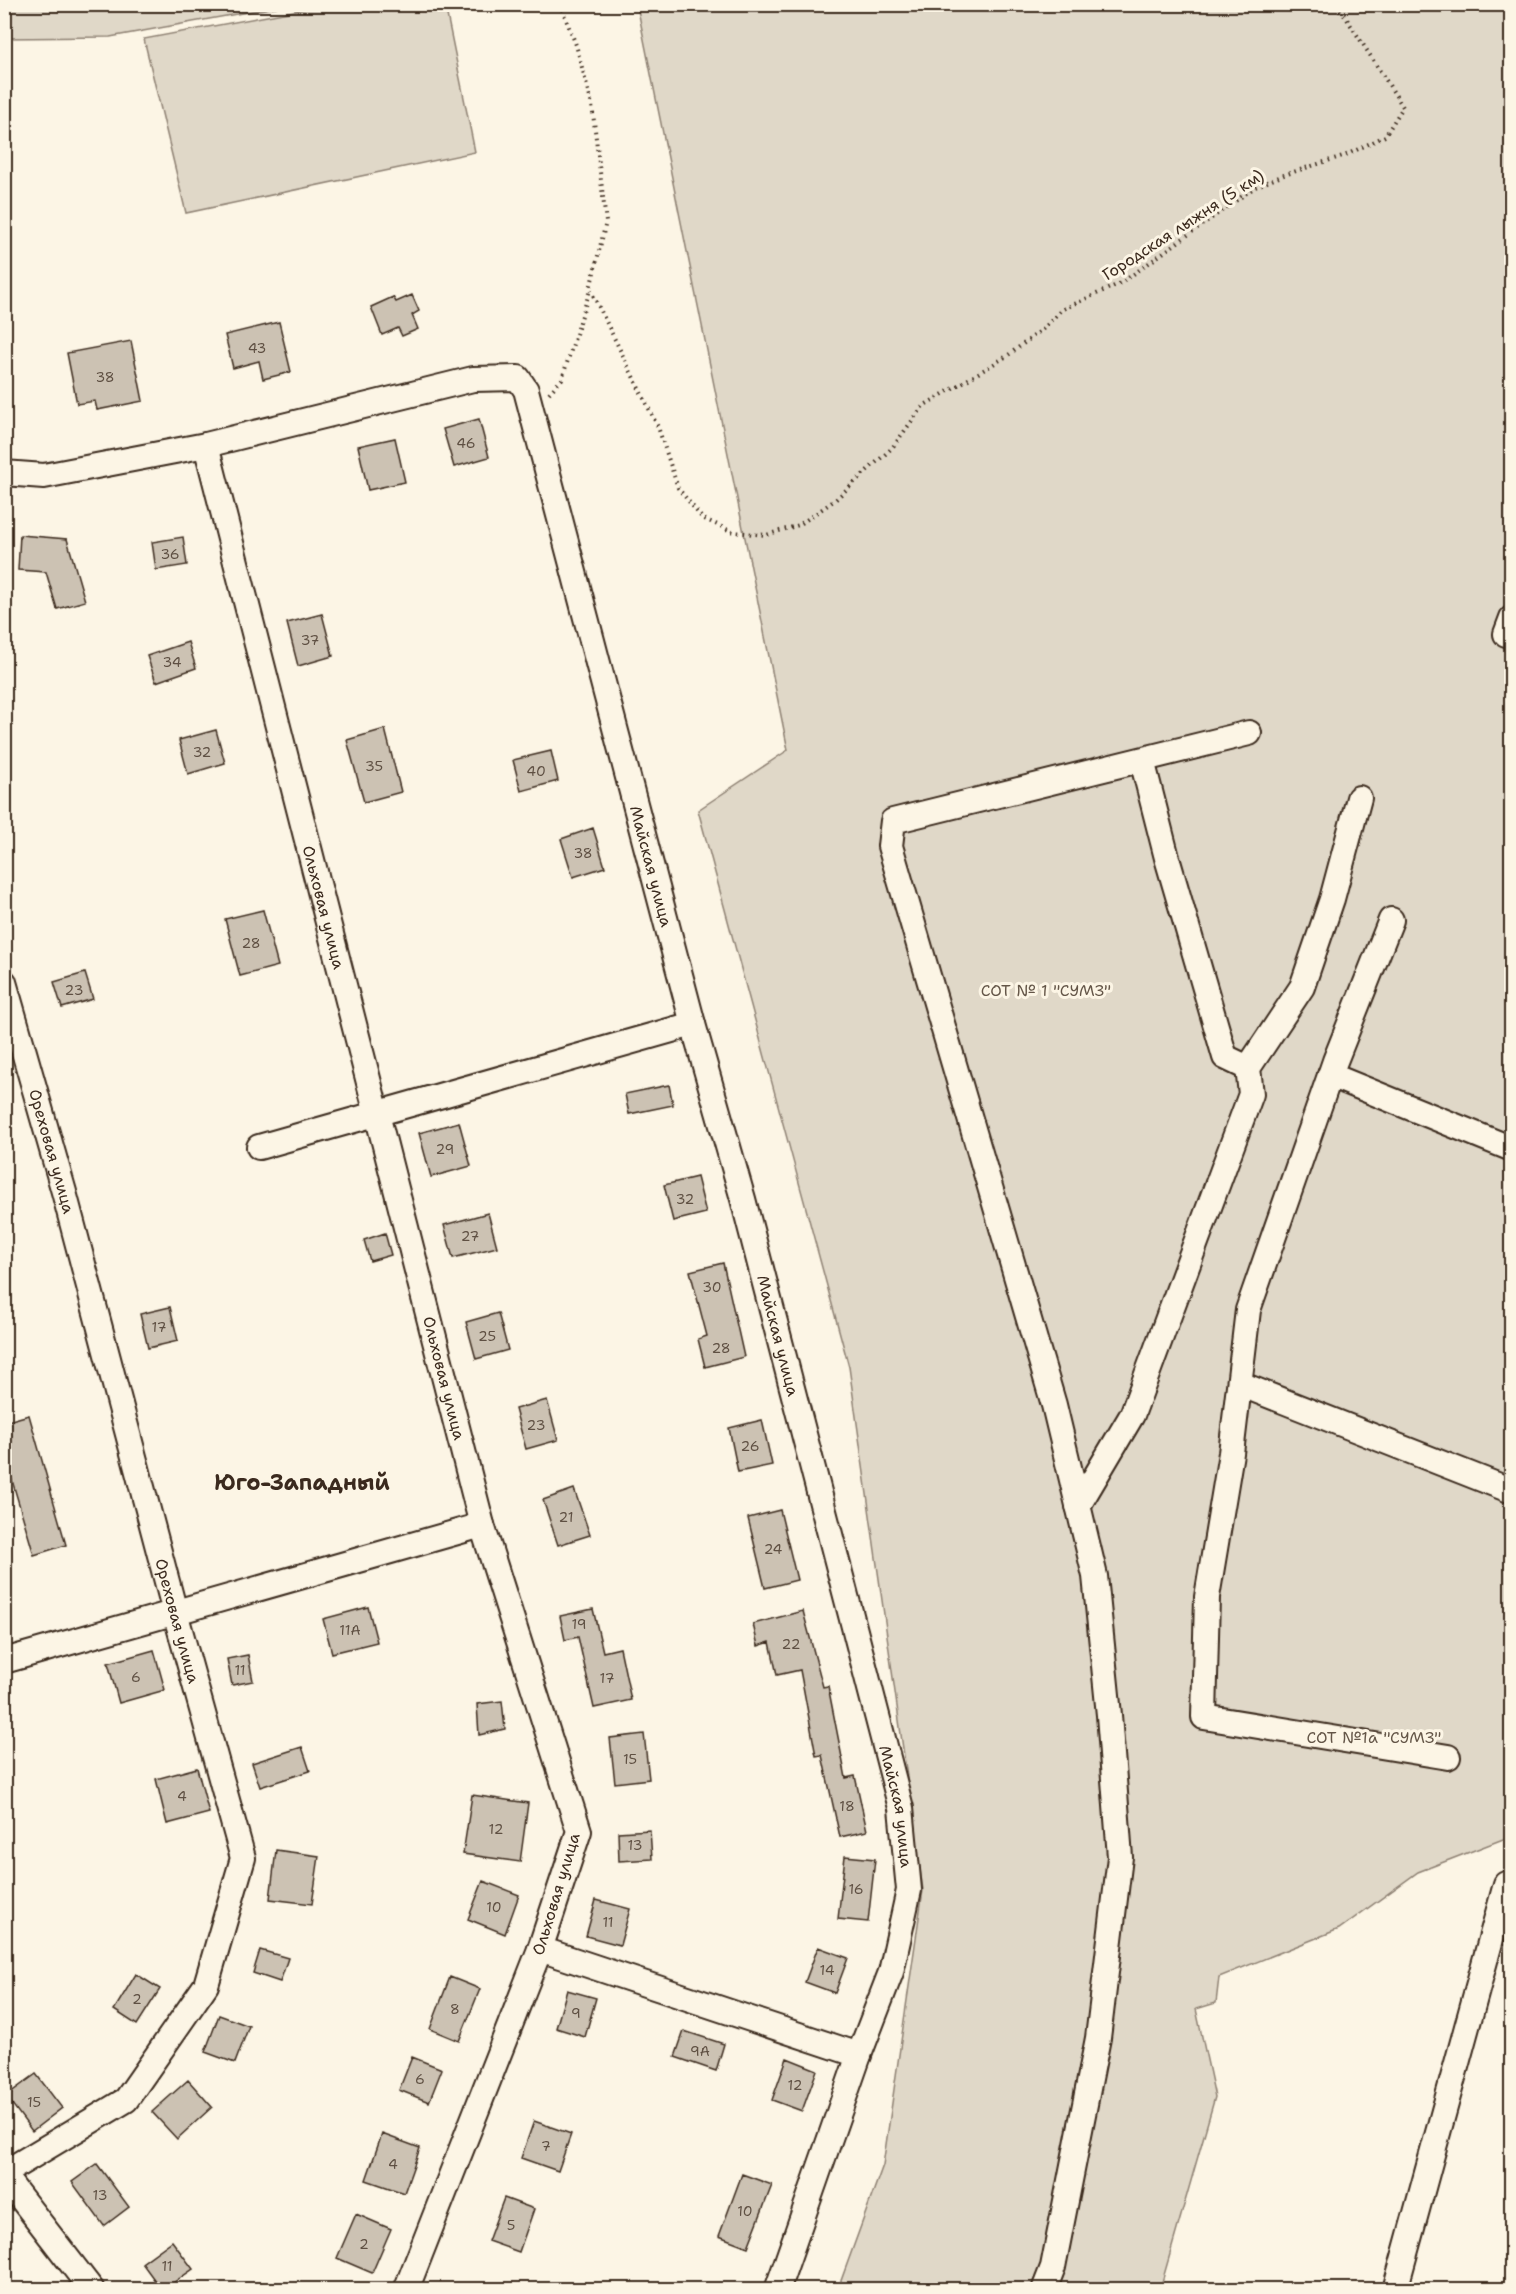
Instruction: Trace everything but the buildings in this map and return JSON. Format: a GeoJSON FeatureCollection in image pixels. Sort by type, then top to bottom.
{"type":"FeatureCollection","features":[{"type":"Feature","properties":{"kind":"street","name":"Майская улица"},"geometry":{"type":"LineString","coordinates":[[206,444],[473,379],[518,378],[526,390],[693,1023],[743,1199],[901,1808],[909,1890],[891,1972],[859,2055],[777,2289]]}},
{"type":"Feature","properties":{"kind":"street"},"geometry":{"type":"LineString","coordinates":[[4,473],[44,476],[206,444]]}},
{"type":"Feature","properties":{"kind":"street","name":"Ольховая улица"},"geometry":{"type":"LineString","coordinates":[[206,444],[482,1525],[579,1831],[540,1950],[406,2289]]}},
{"type":"Feature","properties":{"kind":"street"},"geometry":{"type":"LineString","coordinates":[[1044,2289],[1053,2267],[1098,2038],[1120,1857],[1095,1576],[1054,1405],[890,846],[893,821],[1249,733]]}},
{"type":"Feature","properties":{"kind":"street"},"geometry":{"type":"LineString","coordinates":[[1142,760],[1167,858],[1225,1057],[1248,1068]]}},
{"type":"Feature","properties":{"kind":"street"},"geometry":{"type":"LineString","coordinates":[[1078,1506],[1132,1415],[1251,1094],[1248,1068],[1302,987],[1332,899],[1359,798]]}},
{"type":"Feature","properties":{"kind":"street"},"geometry":{"type":"LineString","coordinates":[[1391,920],[1330,1075],[1248,1310],[1231,1453],[1207,1596],[1204,1717],[1448,1756]]}},
{"type":"Feature","properties":{"kind":"street","name":"Ореховая улица"},"geometry":{"type":"LineString","coordinates":[[4,982],[64,1192],[175,1612],[243,1858],[206,1985],[126,2100],[4,2175]]}},
{"type":"Feature","properties":{"kind":"street"},"geometry":{"type":"LineString","coordinates":[[259,1148],[693,1023]]}},
{"type":"Feature","properties":{"kind":"street"},"geometry":{"type":"LineString","coordinates":[[1330,1075],[1512,1149]]}},
{"type":"Feature","properties":{"kind":"street"},"geometry":{"type":"LineString","coordinates":[[1240,1384],[1512,1491]]}},
{"type":"Feature","properties":{"kind":"street"},"geometry":{"type":"LineString","coordinates":[[4,1661],[482,1525]]}},
{"type":"Feature","properties":{"kind":"street"},"geometry":{"type":"LineString","coordinates":[[1395,2289],[1506,1884],[1512,1882]]}},
{"type":"Feature","properties":{"kind":"street"},"geometry":{"type":"LineString","coordinates":[[540,1950],[859,2055]]}},
{"type":"Feature","properties":{"kind":"street"},"geometry":{"type":"LineString","coordinates":[[4,2175],[92,2289]]}},
{"type":"Feature","properties":{"kind":"path"},"geometry":{"type":"LineString","coordinates":[[531,410],[562,379],[590,289],[606,222],[592,105],[576,45],[560,4]]}},
{"type":"Feature","properties":{"kind":"path","name":"Городская лыжня (5 км)"},"geometry":{"type":"LineString","coordinates":[[590,289],[658,427],[678,488],[702,518],[733,532],[766,535],[799,525],[835,500],[892,448],[923,406],[1007,356],[1043,329],[1061,310],[1121,283],[1255,188],[1284,175],[1346,155],[1385,135],[1403,107],[1345,16],[1332,4]]}},
{"type":"Feature","properties":{"kind":"green space"},"geometry":{"type":"Polygon","coordinates":[[[4,5],[287,5],[110,37],[5,38],[4,5]]]}},
{"type":"Feature","properties":{"kind":"green space"},"geometry":{"type":"Polygon","coordinates":[[[326,5],[445,5],[475,152],[186,213],[144,39],[326,5]]]}},
{"type":"Feature","properties":{"kind":"green space"},"geometry":{"type":"Polygon","coordinates":[[[637,5],[1511,5],[1511,1836],[1418,1872],[1339,1929],[1219,1977],[1216,2003],[1196,2009],[1215,2097],[1160,2289],[838,2289],[883,2165],[923,1890],[849,1367],[698,810],[788,750],[637,5]]]}},
{"type":"Feature","properties":{"kind":"district","name":"Юго-Западный"},"geometry":{"type":"Point","coordinates":[302,1482]}},
{"type":"Feature","properties":{"kind":"park label","name":"СОТ № 1 \"СУМЗ\""},"geometry":{"type":"Point","coordinates":[1046,990]}},
{"type":"Feature","properties":{"kind":"park label","name":"СОТ №1а \"СУМЗ\""},"geometry":{"type":"Point","coordinates":[1374,1737]}}]}
